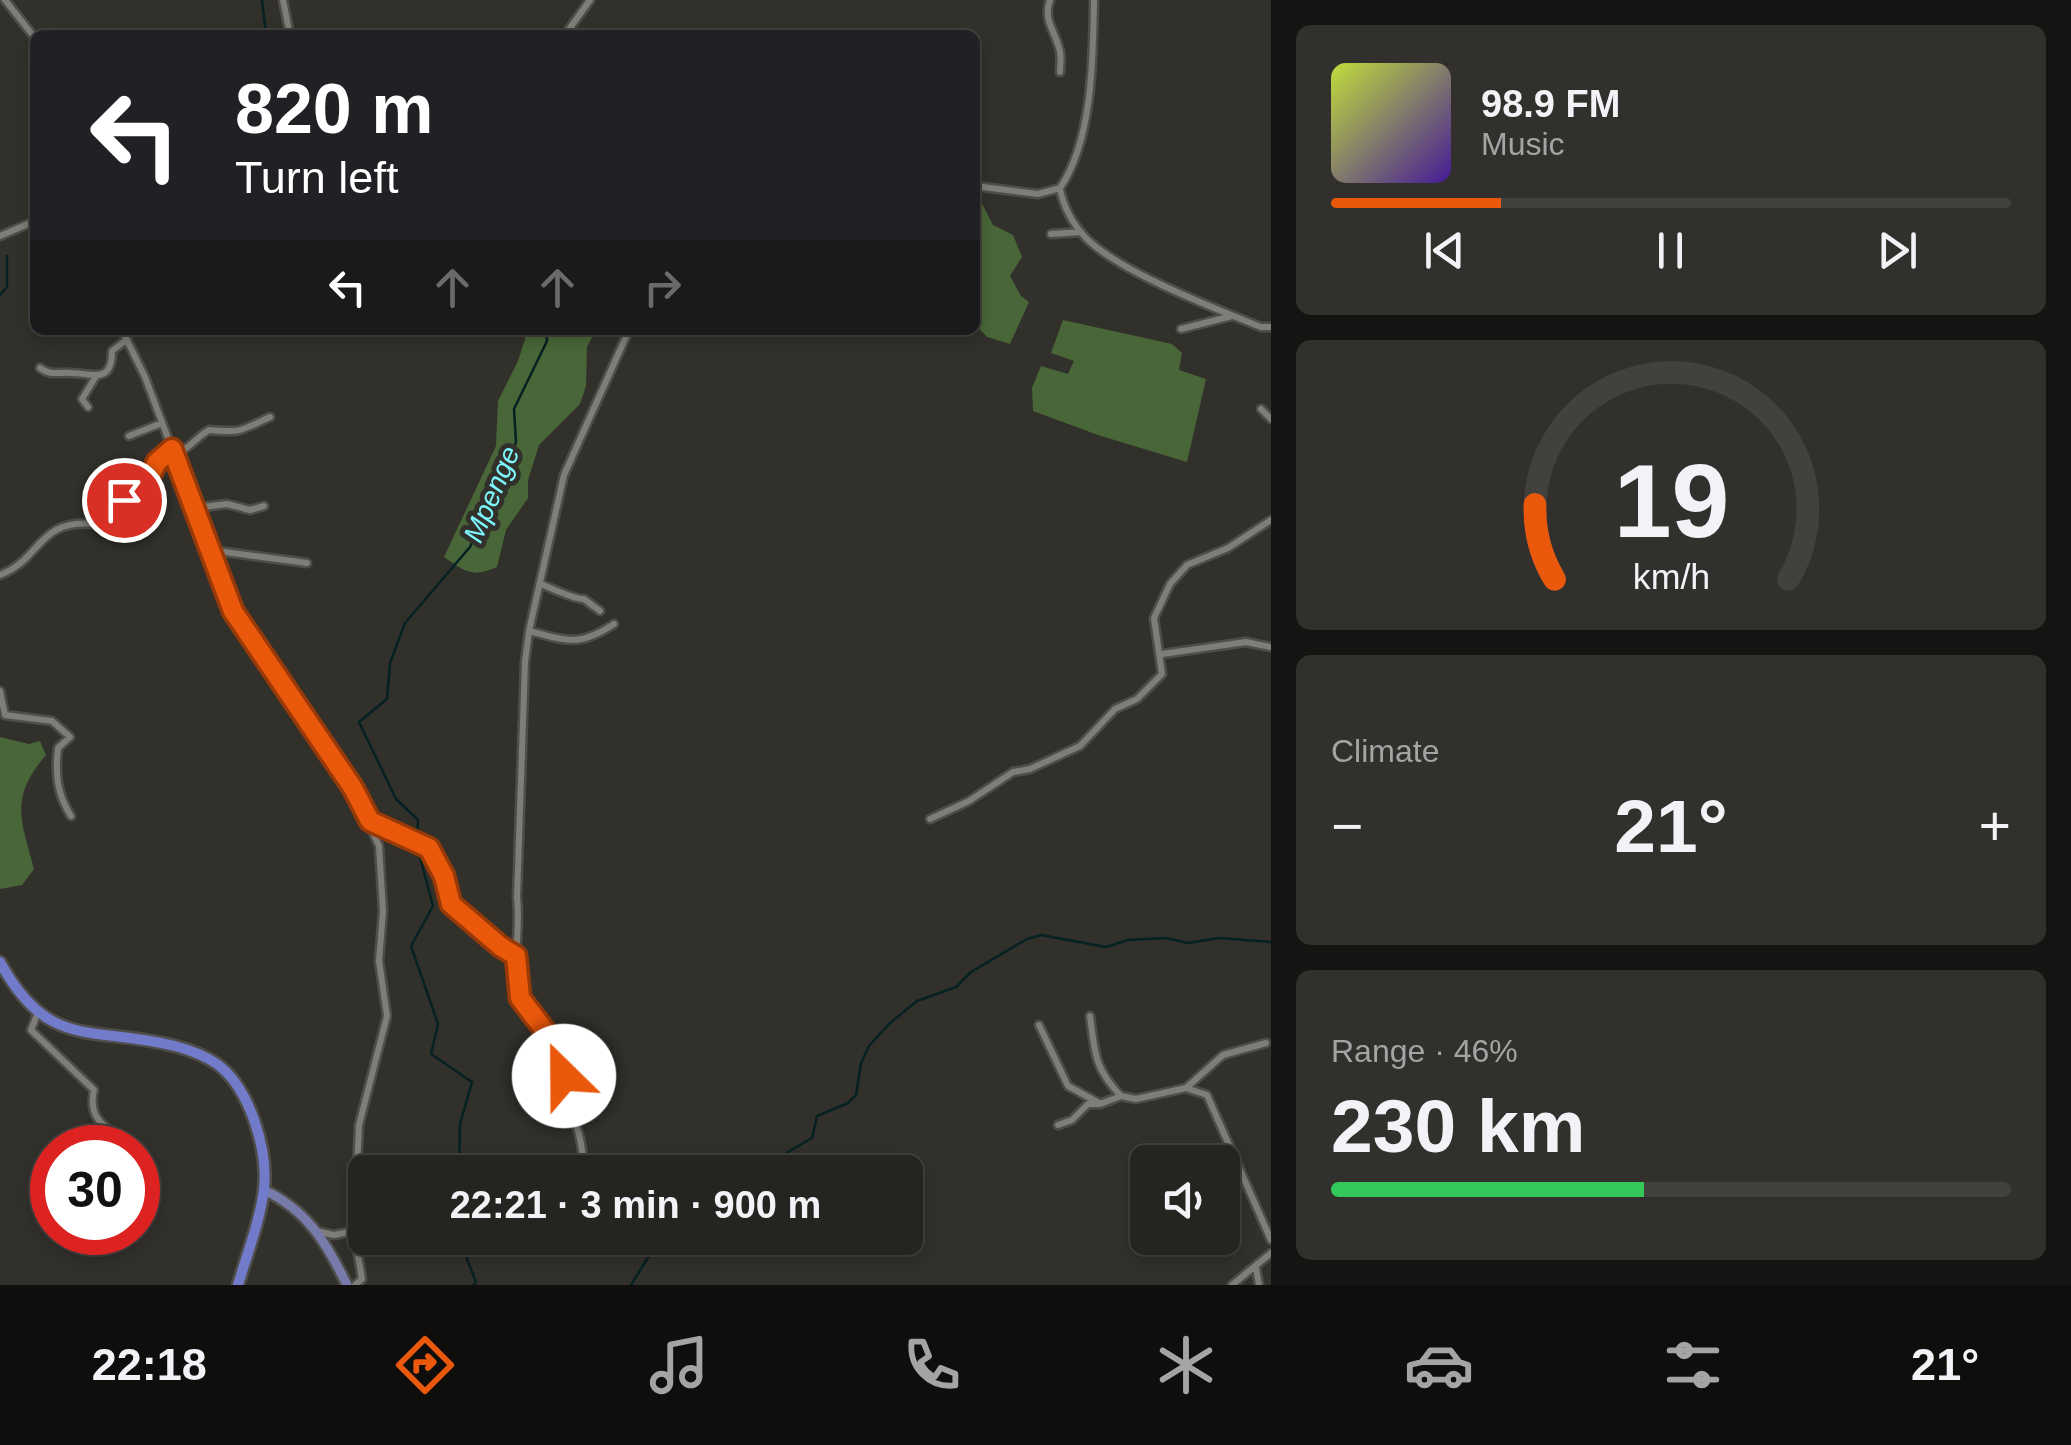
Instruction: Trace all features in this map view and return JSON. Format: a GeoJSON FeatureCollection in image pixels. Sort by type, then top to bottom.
{"type":"FeatureCollection","features":[{"type":"Feature","properties":{"kind":"highway"},"geometry":{"type":"LineString","coordinates":[[0,962],[24,1002],[52,1022],[88,1034],[172,1045],[194,1051],[219,1065],[247,1104],[264,1166],[264,1190],[238,1285]]}},
{"type":"Feature","properties":{"kind":"main road"},"geometry":{"type":"LineString","coordinates":[[264,1190],[290,1202],[315,1231],[346,1285]]}},
{"type":"Feature","properties":{"kind":"street"},"geometry":{"type":"LineString","coordinates":[[6,0],[30,31]]}},
{"type":"Feature","properties":{"kind":"street"},"geometry":{"type":"LineString","coordinates":[[283,0],[289,30]]}},
{"type":"Feature","properties":{"kind":"street"},"geometry":{"type":"LineString","coordinates":[[569,30],[590,0]]}},
{"type":"Feature","properties":{"kind":"street"},"geometry":{"type":"LineString","coordinates":[[1050,0],[1046,11],[1060,48],[1060,72]]}},
{"type":"Feature","properties":{"kind":"street"},"geometry":{"type":"LineString","coordinates":[[1094,0],[1092,54],[1080,147],[1060,188],[1064,206],[1082,232],[1112,258],[1233,316],[1271,327]]}},
{"type":"Feature","properties":{"kind":"street"},"geometry":{"type":"LineString","coordinates":[[980,187],[1038,194],[1060,188]]}},
{"type":"Feature","properties":{"kind":"street"},"geometry":{"type":"LineString","coordinates":[[0,236],[30,223]]}},
{"type":"Feature","properties":{"kind":"street"},"geometry":{"type":"LineString","coordinates":[[1050,234],[1082,232]]}},
{"type":"Feature","properties":{"kind":"street"},"geometry":{"type":"LineString","coordinates":[[1180,329],[1233,316]]}},
{"type":"Feature","properties":{"kind":"street"},"geometry":{"type":"LineString","coordinates":[[124,335],[145,377],[241,626],[353,788],[379,846],[383,911],[379,961],[387,1016],[359,1125],[358,1155]]}},
{"type":"Feature","properties":{"kind":"street"},"geometry":{"type":"LineString","coordinates":[[583,1155],[572,1120],[572,1103],[566,1098],[561,1055],[520,998],[516,956],[520,928],[518,824],[525,662],[564,475],[628,335]]}},
{"type":"Feature","properties":{"kind":"street"},"geometry":{"type":"LineString","coordinates":[[88,407],[82,399],[112,361],[112,351],[126,340]]}},
{"type":"Feature","properties":{"kind":"street"},"geometry":{"type":"LineString","coordinates":[[40,368],[49,374],[74,372],[95,378]]}},
{"type":"Feature","properties":{"kind":"street"},"geometry":{"type":"LineString","coordinates":[[1261,409],[1271,419]]}},
{"type":"Feature","properties":{"kind":"street"},"geometry":{"type":"LineString","coordinates":[[0,574],[26,556],[52,530],[76,522],[94,524],[148,480],[157,462],[173,452],[189,449],[198,436],[209,430],[226,434],[248,431],[270,418]]}},
{"type":"Feature","properties":{"kind":"street"},"geometry":{"type":"LineString","coordinates":[[129,436],[162,423]]}},
{"type":"Feature","properties":{"kind":"street"},"geometry":{"type":"LineString","coordinates":[[195,508],[227,504],[250,510],[264,506]]}},
{"type":"Feature","properties":{"kind":"street"},"geometry":{"type":"LineString","coordinates":[[930,819],[969,802],[1013,772],[1030,769],[1080,746],[1115,709],[1137,698],[1162,674],[1154,618],[1170,584],[1188,565],[1228,548],[1271,520]]}},
{"type":"Feature","properties":{"kind":"street"},"geometry":{"type":"LineString","coordinates":[[210,550],[307,563]]}},
{"type":"Feature","properties":{"kind":"street"},"geometry":{"type":"LineString","coordinates":[[541,584],[584,599],[600,611]]}},
{"type":"Feature","properties":{"kind":"street"},"geometry":{"type":"LineString","coordinates":[[529,631],[578,642],[614,624]]}},
{"type":"Feature","properties":{"kind":"street"},"geometry":{"type":"LineString","coordinates":[[1162,654],[1246,642],[1271,648]]}},
{"type":"Feature","properties":{"kind":"street"},"geometry":{"type":"LineString","coordinates":[[0,691],[5,715],[52,721],[70,736],[58,748],[55,773],[60,799],[70,816]]}},
{"type":"Feature","properties":{"kind":"street"},"geometry":{"type":"LineString","coordinates":[[370,821],[429,848],[444,876],[451,904],[516,956]]}},
{"type":"Feature","properties":{"kind":"street"},"geometry":{"type":"LineString","coordinates":[[38,1012],[31,1030],[94,1090],[90,1106],[104,1125]]}},
{"type":"Feature","properties":{"kind":"street"},"geometry":{"type":"LineString","coordinates":[[1090,1016],[1095,1054],[1103,1077],[1121,1096]]}},
{"type":"Feature","properties":{"kind":"street"},"geometry":{"type":"LineString","coordinates":[[1039,1024],[1068,1086],[1100,1104]]}},
{"type":"Feature","properties":{"kind":"street"},"geometry":{"type":"LineString","coordinates":[[543,1030],[579,1034],[586,1048]]}},
{"type":"Feature","properties":{"kind":"street"},"geometry":{"type":"LineString","coordinates":[[1058,1126],[1072,1120],[1088,1104],[1186,1088],[1223,1054],[1266,1043]]}},
{"type":"Feature","properties":{"kind":"street"},"geometry":{"type":"LineString","coordinates":[[1186,1088],[1207,1095],[1214,1106],[1271,1240]]}},
{"type":"Feature","properties":{"kind":"street"},"geometry":{"type":"LineString","coordinates":[[315,1231],[334,1235],[348,1232]]}},
{"type":"Feature","properties":{"kind":"street"},"geometry":{"type":"LineString","coordinates":[[1232,1285],[1271,1253]]}},
{"type":"Feature","properties":{"kind":"street"},"geometry":{"type":"LineString","coordinates":[[356,1285],[362,1278],[358,1255]]}},
{"type":"Feature","properties":{"kind":"street"},"geometry":{"type":"LineString","coordinates":[[1256,1266],[1258,1285]]}},
{"type":"Feature","properties":{"kind":"green space"},"geometry":{"type":"Polygon","coordinates":[[[980,200],[993,225],[1013,235],[1022,257],[1010,276],[1029,302],[1010,344],[987,337],[980,329],[980,200]]]}},
{"type":"Feature","properties":{"kind":"green space"},"geometry":{"type":"Polygon","coordinates":[[[1063,320],[1172,344],[1182,353],[1179,370],[1206,379],[1187,462],[1033,411],[1032,388],[1041,366],[1068,374],[1074,361],[1051,353],[1063,320]]]}},
{"type":"Feature","properties":{"kind":"green space"},"geometry":{"type":"Polygon","coordinates":[[[526,335],[593,335],[587,347],[586,386],[580,404],[539,445],[528,480],[528,498],[506,530],[497,567],[469,572],[444,557],[496,446],[498,401],[526,335]]]}},
{"type":"Feature","properties":{"kind":"green space"},"geometry":{"type":"Polygon","coordinates":[[[0,737],[29,744],[40,741],[46,755],[27,784],[21,810],[34,869],[22,885],[0,889],[0,737]]]}},
{"type":"Feature","properties":{"kind":"waterway","name":"Mpenge"},"geometry":{"type":"LineString","coordinates":[[262,0],[265,30]]}},
{"type":"Feature","properties":{"kind":"waterway"},"geometry":{"type":"LineString","coordinates":[[0,295],[7,287],[7,256]]}},
{"type":"Feature","properties":{"kind":"waterway","name":"Mpenge"},"geometry":{"type":"LineString","coordinates":[[417,838],[418,820],[396,799],[359,722],[387,699],[390,663],[405,623],[470,547],[516,442],[514,409],[546,335]]}},
{"type":"Feature","properties":{"kind":"waterway","name":"Mpenge"},"geometry":{"type":"LineString","coordinates":[[417,846],[433,906],[411,946],[438,1024],[431,1054],[472,1082],[460,1124],[459,1155]]}},
{"type":"Feature","properties":{"kind":"waterway"},"geometry":{"type":"LineString","coordinates":[[783,1155],[812,1138],[817,1116],[848,1103],[856,1095],[861,1063],[869,1046],[889,1024],[917,1001],[956,987],[971,972],[1027,939],[1041,935],[1106,947],[1128,940],[1166,938],[1188,943],[1219,938],[1271,942]]}},
{"type":"Feature","properties":{"kind":"waterway","name":"Mpenge"},"geometry":{"type":"LineString","coordinates":[[466,1255],[474,1285]]}},
{"type":"Feature","properties":{"kind":"waterway"},"geometry":{"type":"LineString","coordinates":[[631,1285],[650,1255]]}},
{"type":"Feature","properties":{"kind":"route"},"geometry":{"type":"LineString","coordinates":[[124,500],[148,480],[157,462],[172,449],[241,626],[353,788],[370,821],[429,848],[444,876],[451,904],[516,956],[520,998],[561,1055],[564,1076]]}}]}
